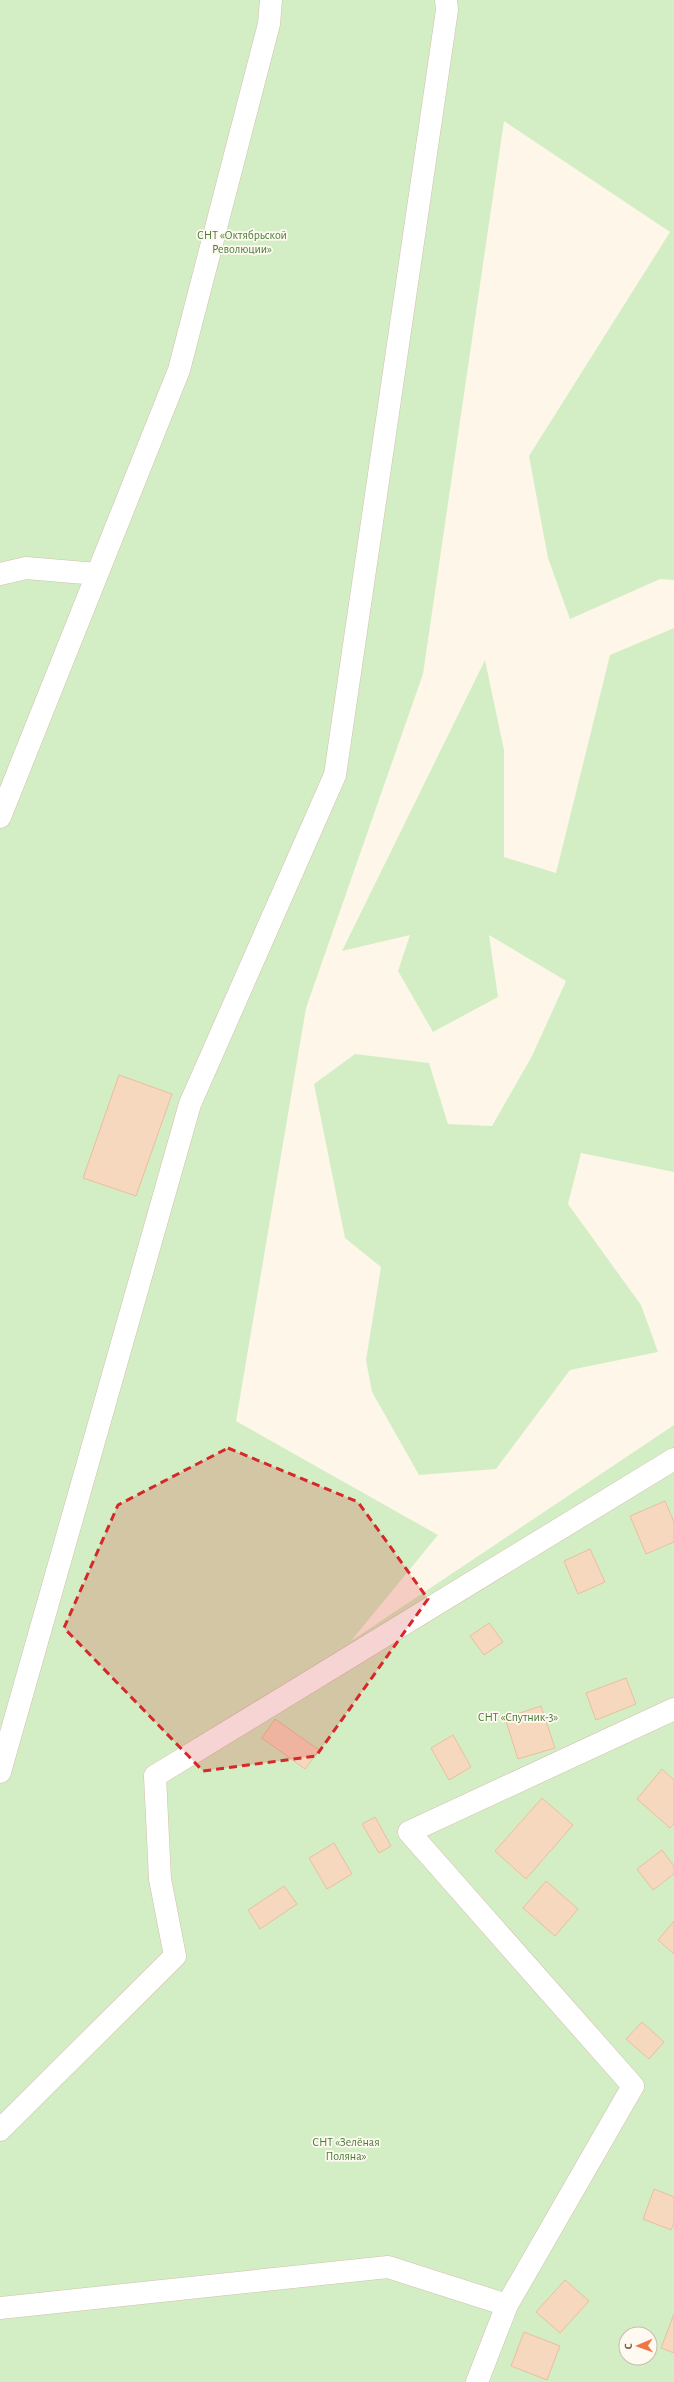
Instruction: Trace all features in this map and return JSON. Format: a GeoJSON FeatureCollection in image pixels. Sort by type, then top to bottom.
{"type":"FeatureCollection","features":[{"type":"Feature","properties":{"kind":"street"},"geometry":{"type":"LineString","coordinates":[[0,817],[179,370],[269,24],[271,0]]}},
{"type":"Feature","properties":{"kind":"street"},"geometry":{"type":"LineString","coordinates":[[0,1772],[190,1104],[335,775],[446,18],[446,0]]}},
{"type":"Feature","properties":{"kind":"street"},"geometry":{"type":"LineString","coordinates":[[0,574],[26,568],[97,574]]}},
{"type":"Feature","properties":{"kind":"street"},"geometry":{"type":"LineString","coordinates":[[0,2130],[175,1956],[160,1879],[156,1776],[674,1459]]}},
{"type":"Feature","properties":{"kind":"street"},"geometry":{"type":"LineString","coordinates":[[476,2382],[508,2305],[633,2086],[409,1832],[673,1711]]}},
{"type":"Feature","properties":{"kind":"street"},"geometry":{"type":"LineString","coordinates":[[0,2308],[388,2267],[508,2305]]}},
{"type":"Feature","properties":{"kind":"highlighted area"},"geometry":{"type":"Polygon","coordinates":[[[228,1448],[358,1502],[428,1599],[316,1756],[203,1771],[64,1628],[118,1505],[228,1448]]]}},
{"type":"Feature","properties":{"kind":"green space"},"geometry":{"type":"Polygon","coordinates":[[[0,0],[674,0],[674,580],[660,579],[570,619],[548,558],[529,456],[670,232],[504,121],[423,674],[306,1008],[236,1421],[438,1535],[351,1641],[674,1425],[674,2382],[0,2382],[0,0]]]}},
{"type":"Feature","properties":{"kind":"green space"},"geometry":{"type":"Polygon","coordinates":[[[674,628],[674,1172],[581,1153],[568,1204],[641,1305],[658,1352],[570,1370],[496,1469],[419,1475],[372,1392],[366,1360],[381,1267],[345,1238],[314,1084],[355,1054],[429,1063],[448,1124],[492,1126],[532,1056],[566,981],[489,935],[498,997],[433,1032],[398,971],[410,935],[342,951],[485,660],[504,750],[504,857],[556,873],[610,655],[674,628]]]}},
{"type":"Feature","properties":{"kind":"building"},"geometry":{"type":"Polygon","coordinates":[[[119,1075],[172,1094],[136,1196],[83,1178],[119,1075]]]}},
{"type":"Feature","properties":{"kind":"building"},"geometry":{"type":"Polygon","coordinates":[[[665,1501],[674,1522],[674,1542],[646,1554],[630,1516],[665,1501]]]}},
{"type":"Feature","properties":{"kind":"building"},"geometry":{"type":"Polygon","coordinates":[[[590,1549],[605,1582],[578,1594],[564,1561],[590,1549]]]}},
{"type":"Feature","properties":{"kind":"building"},"geometry":{"type":"Polygon","coordinates":[[[489,1623],[503,1642],[484,1655],[470,1636],[489,1623]]]}},
{"type":"Feature","properties":{"kind":"building"},"geometry":{"type":"Polygon","coordinates":[[[626,1678],[636,1704],[596,1720],[586,1693],[626,1678]]]}},
{"type":"Feature","properties":{"kind":"building"},"geometry":{"type":"Polygon","coordinates":[[[541,1706],[555,1748],[518,1759],[505,1718],[541,1706]]]}},
{"type":"Feature","properties":{"kind":"building"},"geometry":{"type":"Polygon","coordinates":[[[275,1719],[319,1750],[305,1769],[262,1738],[275,1719]]]}},
{"type":"Feature","properties":{"kind":"building"},"geometry":{"type":"Polygon","coordinates":[[[453,1735],[471,1767],[449,1780],[431,1748],[453,1735]]]}},
{"type":"Feature","properties":{"kind":"building"},"geometry":{"type":"Polygon","coordinates":[[[662,1769],[674,1780],[674,1824],[670,1828],[637,1799],[662,1769]]]}},
{"type":"Feature","properties":{"kind":"building"},"geometry":{"type":"Polygon","coordinates":[[[542,1798],[573,1825],[526,1879],[495,1851],[542,1798]]]}},
{"type":"Feature","properties":{"kind":"building"},"geometry":{"type":"Polygon","coordinates":[[[375,1817],[391,1846],[379,1853],[362,1824],[375,1817]]]}},
{"type":"Feature","properties":{"kind":"building"},"geometry":{"type":"Polygon","coordinates":[[[334,1843],[352,1874],[327,1889],[309,1858],[334,1843]]]}},
{"type":"Feature","properties":{"kind":"building"},"geometry":{"type":"Polygon","coordinates":[[[662,1850],[674,1866],[674,1874],[653,1890],[637,1869],[662,1850]]]}},
{"type":"Feature","properties":{"kind":"building"},"geometry":{"type":"Polygon","coordinates":[[[546,1881],[578,1909],[555,1936],[523,1908],[546,1881]]]}},
{"type":"Feature","properties":{"kind":"building"},"geometry":{"type":"Polygon","coordinates":[[[284,1886],[297,1904],[260,1929],[248,1910],[284,1886]]]}},
{"type":"Feature","properties":{"kind":"building"},"geometry":{"type":"Polygon","coordinates":[[[674,1921],[674,1954],[658,1940],[674,1921]]]}},
{"type":"Feature","properties":{"kind":"building"},"geometry":{"type":"Polygon","coordinates":[[[642,2022],[664,2042],[649,2059],[626,2039],[642,2022]]]}},
{"type":"Feature","properties":{"kind":"building"},"geometry":{"type":"Polygon","coordinates":[[[654,2189],[674,2197],[674,2223],[671,2230],[643,2219],[654,2189]]]}},
{"type":"Feature","properties":{"kind":"building"},"geometry":{"type":"Polygon","coordinates":[[[565,2280],[589,2301],[560,2333],[536,2312],[565,2280]]]}},
{"type":"Feature","properties":{"kind":"building"},"geometry":{"type":"Polygon","coordinates":[[[674,2314],[674,2353],[661,2348],[674,2314]]]}},
{"type":"Feature","properties":{"kind":"building"},"geometry":{"type":"Polygon","coordinates":[[[524,2332],[560,2346],[547,2380],[511,2366],[524,2332]]]}},
{"type":"Feature","properties":{"kind":"park label","name":"СНТ «Октябрьской Революции»"},"geometry":{"type":"Point","coordinates":[242,242]}},
{"type":"Feature","properties":{"kind":"park label","name":"СНТ «Спутник-3»"},"geometry":{"type":"Point","coordinates":[518,1717]}},
{"type":"Feature","properties":{"kind":"park label","name":"СНТ «Зелёная Поляна»"},"geometry":{"type":"Point","coordinates":[346,2149]}}]}
